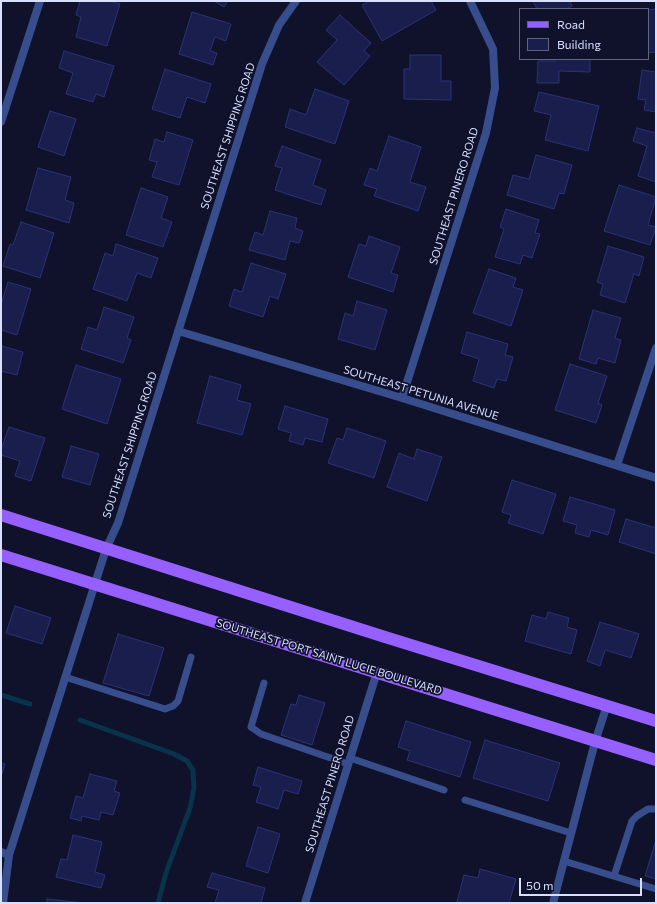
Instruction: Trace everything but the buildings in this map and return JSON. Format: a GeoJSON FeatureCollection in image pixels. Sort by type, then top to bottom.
{"type":"FeatureCollection","features":[{"type":"Feature","properties":{"kind":"main road"},"geometry":{"type":"LineString","coordinates":[[1,515],[656,721]]}},
{"type":"Feature","properties":{"kind":"main road","name":"SOUTHEAST PORT SAINT LUCIE BOULEVARD"},"geometry":{"type":"LineString","coordinates":[[1,555],[656,760]]}},
{"type":"Feature","properties":{"kind":"street"},"geometry":{"type":"LineString","coordinates":[[1,122],[40,1]]}},
{"type":"Feature","properties":{"kind":"street","name":"SOUTHEAST SHIPPING ROAD"},"geometry":{"type":"LineString","coordinates":[[3,903],[5,854],[65,678],[106,548],[118,523],[262,64],[279,25],[296,1]]}},
{"type":"Feature","properties":{"kind":"street","name":"SOUTHEAST PINERO ROAD"},"geometry":{"type":"LineString","coordinates":[[402,398],[486,132],[495,88],[493,49],[470,1]]}},
{"type":"Feature","properties":{"kind":"street","name":"SOUTHEAST PETUNIA AVENUE"},"geometry":{"type":"LineString","coordinates":[[178,331],[402,398],[656,478]]}},
{"type":"Feature","properties":{"kind":"street"},"geometry":{"type":"LineString","coordinates":[[617,466],[656,348]]}},
{"type":"Feature","properties":{"kind":"street","name":"SOUTHEAST PINERO ROAD"},"geometry":{"type":"LineString","coordinates":[[305,903],[377,672]]}},
{"type":"Feature","properties":{"kind":"street"},"geometry":{"type":"LineString","coordinates":[[553,903],[607,705]]}},
{"type":"Feature","properties":{"kind":"lane"},"geometry":{"type":"LineString","coordinates":[[65,678],[165,709],[173,706],[178,701],[191,658]]}},
{"type":"Feature","properties":{"kind":"lane"},"geometry":{"type":"LineString","coordinates":[[264,683],[251,727],[261,734],[444,790]]}},
{"type":"Feature","properties":{"kind":"lane"},"geometry":{"type":"LineString","coordinates":[[465,800],[571,833]]}},
{"type":"Feature","properties":{"kind":"lane"},"geometry":{"type":"LineString","coordinates":[[614,876],[632,821],[648,809],[656,809]]}},
{"type":"Feature","properties":{"kind":"lane"},"geometry":{"type":"LineString","coordinates":[[564,861],[656,890]]}},
{"type":"Feature","properties":{"kind":"waterway"},"geometry":{"type":"LineString","coordinates":[[1,695],[30,704]]}},
{"type":"Feature","properties":{"kind":"waterway"},"geometry":{"type":"LineString","coordinates":[[80,720],[174,754],[187,761],[193,770],[194,788],[190,808],[166,873],[158,903]]}}]}
